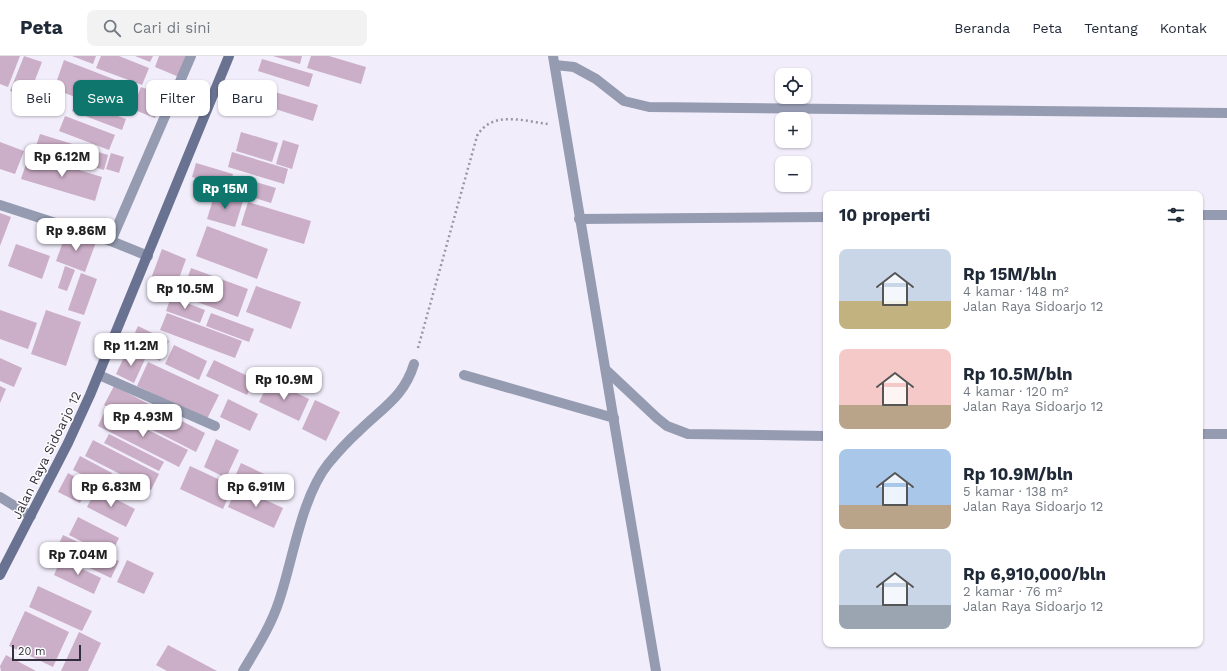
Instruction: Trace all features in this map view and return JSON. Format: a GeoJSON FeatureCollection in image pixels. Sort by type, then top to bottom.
{"type":"FeatureCollection","features":[{"type":"Feature","properties":{"kind":"main road","name":"Jalan Raya Sidoarjo 12"},"geometry":{"type":"LineString","coordinates":[[0,575],[27,513],[68,443],[98,375],[144,254],[229,56]]}},
{"type":"Feature","properties":{"kind":"street"},"geometry":{"type":"LineString","coordinates":[[115,243],[190,56]]}},
{"type":"Feature","properties":{"kind":"street"},"geometry":{"type":"LineString","coordinates":[[656,671],[606,370],[579,219],[554,60],[574,67],[596,79],[624,101],[649,107],[1227,113]]}},
{"type":"Feature","properties":{"kind":"street"},"geometry":{"type":"LineString","coordinates":[[0,205],[144,254]]}},
{"type":"Feature","properties":{"kind":"street"},"geometry":{"type":"LineString","coordinates":[[1203,215],[1227,214]]}},
{"type":"Feature","properties":{"kind":"street"},"geometry":{"type":"LineString","coordinates":[[579,219],[823,217]]}},
{"type":"Feature","properties":{"kind":"street"},"geometry":{"type":"LineString","coordinates":[[243,671],[264,635],[279,603],[305,512],[314,489],[327,465],[358,431],[404,388],[414,364]]}},
{"type":"Feature","properties":{"kind":"street"},"geometry":{"type":"LineString","coordinates":[[606,370],[667,426],[688,434],[823,436]]}},
{"type":"Feature","properties":{"kind":"street"},"geometry":{"type":"LineString","coordinates":[[98,375],[215,426]]}},
{"type":"Feature","properties":{"kind":"street"},"geometry":{"type":"LineString","coordinates":[[464,375],[614,418]]}},
{"type":"Feature","properties":{"kind":"street"},"geometry":{"type":"LineString","coordinates":[[1203,434],[1227,434]]}},
{"type":"Feature","properties":{"kind":"street"},"geometry":{"type":"LineString","coordinates":[[1,497],[27,513]]}},
{"type":"Feature","properties":{"kind":"path"},"geometry":{"type":"LineString","coordinates":[[414,364],[477,136],[482,127],[497,119],[564,125]]}},
{"type":"Feature","properties":{"kind":"building"},"geometry":{"type":"Polygon","coordinates":[[[0,56],[20,56],[8,87],[0,84],[0,56]]]}},
{"type":"Feature","properties":{"kind":"building"},"geometry":{"type":"Polygon","coordinates":[[[24,56],[42,62],[35,80],[14,80],[24,56]]]}},
{"type":"Feature","properties":{"kind":"building"},"geometry":{"type":"Polygon","coordinates":[[[72,56],[96,56],[93,64],[72,56]]]}},
{"type":"Feature","properties":{"kind":"building"},"geometry":{"type":"Polygon","coordinates":[[[101,56],[119,56],[149,68],[142,85],[138,84],[138,80],[128,80],[96,68],[101,56]]]}},
{"type":"Feature","properties":{"kind":"building"},"geometry":{"type":"Polygon","coordinates":[[[135,56],[153,56],[150,62],[135,56]]]}},
{"type":"Feature","properties":{"kind":"building"},"geometry":{"type":"Polygon","coordinates":[[[159,56],[187,56],[179,77],[155,67],[159,56]]]}},
{"type":"Feature","properties":{"kind":"building"},"geometry":{"type":"Polygon","coordinates":[[[273,56],[302,56],[300,64],[273,56]]]}},
{"type":"Feature","properties":{"kind":"building"},"geometry":{"type":"Polygon","coordinates":[[[311,56],[329,56],[366,67],[361,84],[307,68],[311,56]]]}},
{"type":"Feature","properties":{"kind":"building"},"geometry":{"type":"Polygon","coordinates":[[[262,59],[313,74],[309,87],[258,71],[262,59]]]}},
{"type":"Feature","properties":{"kind":"building"},"geometry":{"type":"Polygon","coordinates":[[[64,60],[116,80],[73,80],[73,96],[65,93],[65,80],[57,80],[64,60]]]}},
{"type":"Feature","properties":{"kind":"building"},"geometry":{"type":"Polygon","coordinates":[[[141,87],[146,89],[146,114],[138,111],[138,94],[141,87]]]}},
{"type":"Feature","properties":{"kind":"building"},"geometry":{"type":"Polygon","coordinates":[[[277,93],[318,105],[313,121],[277,110],[277,93]]]}},
{"type":"Feature","properties":{"kind":"building"},"geometry":{"type":"Polygon","coordinates":[[[65,116],[115,135],[109,150],[59,131],[65,116]]]}},
{"type":"Feature","properties":{"kind":"building"},"geometry":{"type":"Polygon","coordinates":[[[85,116],[118,116],[126,119],[122,130],[85,116]]]}},
{"type":"Feature","properties":{"kind":"building"},"geometry":{"type":"Polygon","coordinates":[[[241,132],[278,143],[272,162],[236,151],[241,132]]]}},
{"type":"Feature","properties":{"kind":"building"},"geometry":{"type":"Polygon","coordinates":[[[40,134],[108,155],[104,170],[35,149],[40,134]]]}},
{"type":"Feature","properties":{"kind":"building"},"geometry":{"type":"Polygon","coordinates":[[[283,140],[299,145],[292,169],[276,164],[283,140]]]}},
{"type":"Feature","properties":{"kind":"building"},"geometry":{"type":"Polygon","coordinates":[[[0,142],[24,151],[15,174],[0,169],[0,142]]]}},
{"type":"Feature","properties":{"kind":"building"},"geometry":{"type":"Polygon","coordinates":[[[232,152],[288,169],[284,184],[228,167],[232,152]]]}},
{"type":"Feature","properties":{"kind":"building"},"geometry":{"type":"Polygon","coordinates":[[[111,153],[124,157],[119,173],[106,169],[111,153]]]}},
{"type":"Feature","properties":{"kind":"building"},"geometry":{"type":"Polygon","coordinates":[[[29,155],[102,177],[95,201],[21,179],[29,155]]]}},
{"type":"Feature","properties":{"kind":"building"},"geometry":{"type":"Polygon","coordinates":[[[196,163],[233,174],[229,187],[192,177],[196,163]]]}},
{"type":"Feature","properties":{"kind":"building"},"geometry":{"type":"Polygon","coordinates":[[[239,177],[276,188],[271,203],[235,192],[239,177]]]}},
{"type":"Feature","properties":{"kind":"building"},"geometry":{"type":"Polygon","coordinates":[[[215,193],[243,201],[235,227],[207,219],[215,193]]]}},
{"type":"Feature","properties":{"kind":"building"},"geometry":{"type":"Polygon","coordinates":[[[248,202],[311,221],[304,244],[241,225],[248,202]]]}},
{"type":"Feature","properties":{"kind":"building"},"geometry":{"type":"Polygon","coordinates":[[[0,213],[11,217],[0,246],[0,213]]]}},
{"type":"Feature","properties":{"kind":"building"},"geometry":{"type":"Polygon","coordinates":[[[207,226],[268,249],[257,279],[196,256],[207,226]]]}},
{"type":"Feature","properties":{"kind":"building"},"geometry":{"type":"Polygon","coordinates":[[[67,231],[96,242],[85,272],[56,261],[67,231]]]}},
{"type":"Feature","properties":{"kind":"building"},"geometry":{"type":"Polygon","coordinates":[[[16,244],[50,256],[42,279],[8,266],[16,244]]]}},
{"type":"Feature","properties":{"kind":"building"},"geometry":{"type":"Polygon","coordinates":[[[162,249],[186,259],[174,292],[149,284],[162,249]]]}},
{"type":"Feature","properties":{"kind":"building"},"geometry":{"type":"Polygon","coordinates":[[[65,266],[75,270],[67,291],[58,288],[65,266]]]}},
{"type":"Feature","properties":{"kind":"building"},"geometry":{"type":"Polygon","coordinates":[[[191,268],[248,289],[238,317],[181,296],[191,268]]]}},
{"type":"Feature","properties":{"kind":"building"},"geometry":{"type":"Polygon","coordinates":[[[81,273],[97,279],[84,315],[68,310],[81,273]]]}},
{"type":"Feature","properties":{"kind":"building"},"geometry":{"type":"Polygon","coordinates":[[[256,286],[301,302],[291,329],[246,312],[256,286]]]}},
{"type":"Feature","properties":{"kind":"building"},"geometry":{"type":"Polygon","coordinates":[[[171,297],[205,310],[200,323],[166,311],[171,297]]]}},
{"type":"Feature","properties":{"kind":"building"},"geometry":{"type":"Polygon","coordinates":[[[0,310],[37,323],[28,349],[0,339],[0,310]]]}},
{"type":"Feature","properties":{"kind":"building"},"geometry":{"type":"Polygon","coordinates":[[[46,310],[81,322],[66,366],[31,354],[46,310]]]}},
{"type":"Feature","properties":{"kind":"building"},"geometry":{"type":"Polygon","coordinates":[[[167,313],[242,341],[235,358],[160,330],[167,313]]]}},
{"type":"Feature","properties":{"kind":"building"},"geometry":{"type":"Polygon","coordinates":[[[211,313],[254,329],[249,342],[206,326],[211,313]]]}},
{"type":"Feature","properties":{"kind":"building"},"geometry":{"type":"Polygon","coordinates":[[[138,326],[169,341],[160,361],[129,346],[138,326]]]}},
{"type":"Feature","properties":{"kind":"building"},"geometry":{"type":"Polygon","coordinates":[[[174,345],[207,361],[199,380],[165,364],[174,345]]]}},
{"type":"Feature","properties":{"kind":"building"},"geometry":{"type":"Polygon","coordinates":[[[127,351],[145,359],[134,383],[116,374],[127,351]]]}},
{"type":"Feature","properties":{"kind":"building"},"geometry":{"type":"Polygon","coordinates":[[[0,358],[22,368],[14,387],[0,381],[0,358]]]}},
{"type":"Feature","properties":{"kind":"building"},"geometry":{"type":"Polygon","coordinates":[[[214,360],[254,379],[247,395],[206,376],[214,360]]]}},
{"type":"Feature","properties":{"kind":"building"},"geometry":{"type":"Polygon","coordinates":[[[148,362],[219,395],[207,419],[137,386],[148,362]]]}},
{"type":"Feature","properties":{"kind":"building"},"geometry":{"type":"Polygon","coordinates":[[[270,380],[309,399],[299,421],[259,402],[270,380]]]}},
{"type":"Feature","properties":{"kind":"building"},"geometry":{"type":"Polygon","coordinates":[[[0,386],[6,389],[0,403],[0,386]]]}},
{"type":"Feature","properties":{"kind":"building"},"geometry":{"type":"Polygon","coordinates":[[[114,386],[205,433],[196,452],[104,405],[114,386]]]}},
{"type":"Feature","properties":{"kind":"building"},"geometry":{"type":"Polygon","coordinates":[[[228,399],[258,414],[250,431],[220,417],[228,399]]]}},
{"type":"Feature","properties":{"kind":"building"},"geometry":{"type":"Polygon","coordinates":[[[315,400],[340,412],[326,441],[302,429],[315,400]]]}},
{"type":"Feature","properties":{"kind":"building"},"geometry":{"type":"Polygon","coordinates":[[[106,409],[188,450],[179,467],[98,426],[106,409]]]}},
{"type":"Feature","properties":{"kind":"building"},"geometry":{"type":"Polygon","coordinates":[[[109,434],[164,462],[159,471],[104,443],[109,434]]]}},
{"type":"Feature","properties":{"kind":"building"},"geometry":{"type":"Polygon","coordinates":[[[216,439],[239,450],[226,478],[204,467],[216,439]]]}},
{"type":"Feature","properties":{"kind":"building"},"geometry":{"type":"Polygon","coordinates":[[[93,440],[159,474],[151,490],[85,456],[93,440]]]}},
{"type":"Feature","properties":{"kind":"building"},"geometry":{"type":"Polygon","coordinates":[[[80,456],[112,473],[105,486],[73,470],[80,456]]]}},
{"type":"Feature","properties":{"kind":"building"},"geometry":{"type":"Polygon","coordinates":[[[241,463],[277,480],[269,498],[233,481],[241,463]]]}},
{"type":"Feature","properties":{"kind":"building"},"geometry":{"type":"Polygon","coordinates":[[[190,466],[233,486],[223,509],[180,489],[190,466]]]}},
{"type":"Feature","properties":{"kind":"building"},"geometry":{"type":"Polygon","coordinates":[[[68,473],[89,484],[80,503],[58,492],[68,473]]]}},
{"type":"Feature","properties":{"kind":"building"},"geometry":{"type":"Polygon","coordinates":[[[237,487],[283,508],[274,528],[228,507],[237,487]]]}},
{"type":"Feature","properties":{"kind":"building"},"geometry":{"type":"Polygon","coordinates":[[[96,489],[135,509],[126,527],[87,507],[96,489]]]}},
{"type":"Feature","properties":{"kind":"building"},"geometry":{"type":"Polygon","coordinates":[[[78,517],[119,538],[110,556],[69,535],[78,517]]]}},
{"type":"Feature","properties":{"kind":"building"},"geometry":{"type":"Polygon","coordinates":[[[63,535],[119,561],[111,578],[55,552],[63,535]]]}},
{"type":"Feature","properties":{"kind":"building"},"geometry":{"type":"Polygon","coordinates":[[[61,559],[101,578],[94,594],[54,575],[61,559]]]}},
{"type":"Feature","properties":{"kind":"building"},"geometry":{"type":"Polygon","coordinates":[[[127,560],[154,573],[144,594],[117,582],[127,560]]]}},
{"type":"Feature","properties":{"kind":"building"},"geometry":{"type":"Polygon","coordinates":[[[38,586],[92,611],[82,631],[29,607],[38,586]]]}},
{"type":"Feature","properties":{"kind":"building"},"geometry":{"type":"Polygon","coordinates":[[[25,611],[69,632],[53,667],[9,646],[25,611]]]}},
{"type":"Feature","properties":{"kind":"building"},"geometry":{"type":"Polygon","coordinates":[[[79,632],[101,643],[88,671],[61,671],[79,632]]]}},
{"type":"Feature","properties":{"kind":"building"},"geometry":{"type":"Polygon","coordinates":[[[168,645],[217,671],[167,671],[156,665],[168,645]]]}},
{"type":"Feature","properties":{"kind":"building"},"geometry":{"type":"Polygon","coordinates":[[[6,655],[36,671],[1,671],[0,666],[6,655]]]}}]}
